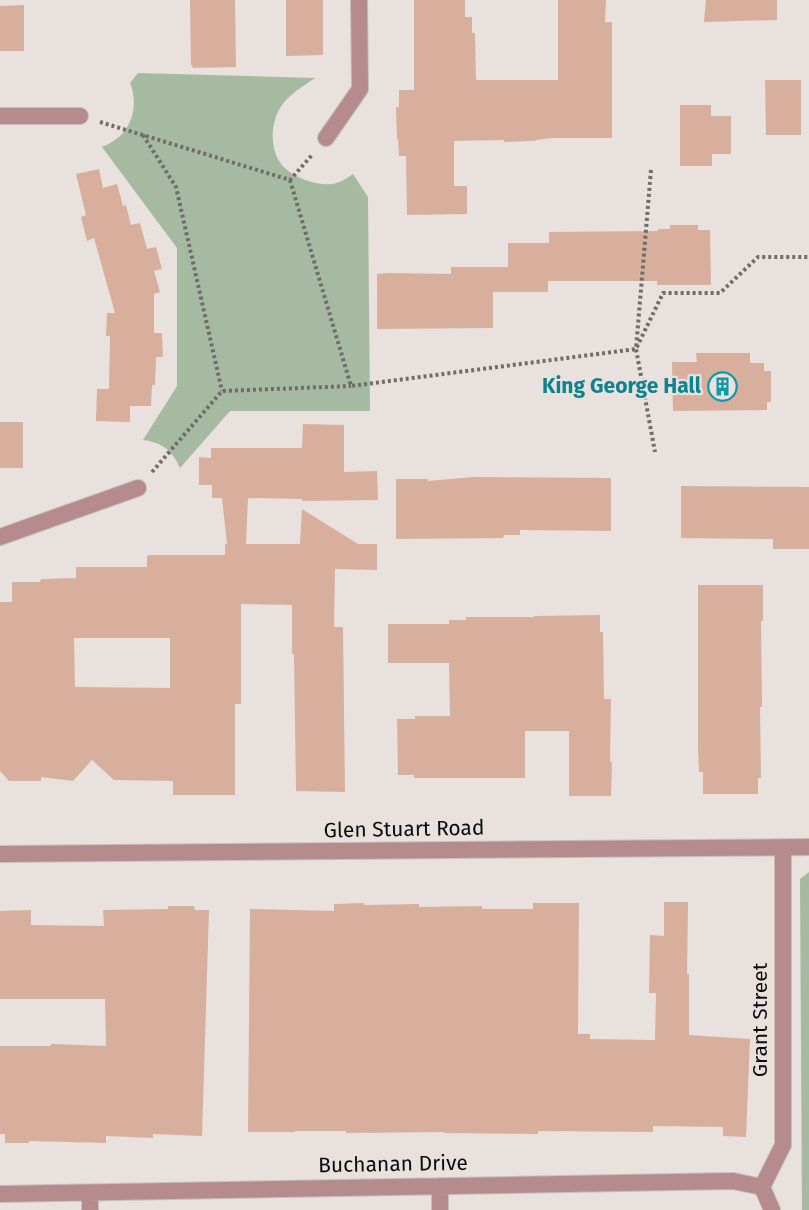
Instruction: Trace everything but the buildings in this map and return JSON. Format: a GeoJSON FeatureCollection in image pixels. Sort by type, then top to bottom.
{"type":"FeatureCollection","features":[{"type":"Feature","properties":{"kind":"street"},"geometry":{"type":"LineString","coordinates":[[326,138],[360,89],[359,0]]}},
{"type":"Feature","properties":{"kind":"street"},"geometry":{"type":"LineString","coordinates":[[0,116],[80,116]]}},
{"type":"Feature","properties":{"kind":"street"},"geometry":{"type":"LineString","coordinates":[[0,537],[138,488]]}},
{"type":"Feature","properties":{"kind":"street","name":"Grant Street"},"geometry":{"type":"LineString","coordinates":[[762,1187],[783,1145],[783,848]]}},
{"type":"Feature","properties":{"kind":"street","name":"Glen Stuart Road"},"geometry":{"type":"LineString","coordinates":[[0,855],[809,848]]}},
{"type":"Feature","properties":{"kind":"street","name":"Buchanan Drive"},"geometry":{"type":"LineString","coordinates":[[0,1194],[733,1181],[762,1187]]}},
{"type":"Feature","properties":{"kind":"street"},"geometry":{"type":"LineString","coordinates":[[440,1186],[440,1210]]}},
{"type":"Feature","properties":{"kind":"street"},"geometry":{"type":"LineString","coordinates":[[762,1187],[772,1210]]}},
{"type":"Feature","properties":{"kind":"street"},"geometry":{"type":"LineString","coordinates":[[90,1192],[90,1210]]}},
{"type":"Feature","properties":{"kind":"path"},"geometry":{"type":"LineString","coordinates":[[80,116],[290,180]]}},
{"type":"Feature","properties":{"kind":"path"},"geometry":{"type":"LineString","coordinates":[[143,135],[176,187],[222,391]]}},
{"type":"Feature","properties":{"kind":"path"},"geometry":{"type":"LineString","coordinates":[[290,180],[326,138]]}},
{"type":"Feature","properties":{"kind":"path"},"geometry":{"type":"LineString","coordinates":[[651,170],[636,349],[655,452]]}},
{"type":"Feature","properties":{"kind":"path"},"geometry":{"type":"LineString","coordinates":[[290,180],[351,387]]}},
{"type":"Feature","properties":{"kind":"path"},"geometry":{"type":"LineString","coordinates":[[636,349],[663,293],[720,292],[758,257],[809,257]]}},
{"type":"Feature","properties":{"kind":"path"},"geometry":{"type":"LineString","coordinates":[[138,488],[222,391],[351,387],[636,349]]}},
{"type":"Feature","properties":{"kind":"green space"},"geometry":{"type":"Polygon","coordinates":[[[138,73],[315,78],[283,103],[273,127],[273,142],[279,161],[295,175],[310,182],[332,184],[353,174],[368,197],[370,411],[230,411],[180,468],[174,456],[166,448],[143,440],[177,386],[177,248],[102,147],[121,135],[130,121],[134,98],[130,83],[138,73]]]}},
{"type":"Feature","properties":{"kind":"green space"},"geometry":{"type":"Polygon","coordinates":[[[809,872],[809,1210],[802,1210],[800,879],[809,872]]]}},
{"type":"Feature","properties":{"kind":"place","name":"King George Hall"},"geometry":{"type":"Point","coordinates":[722,386]}}]}
